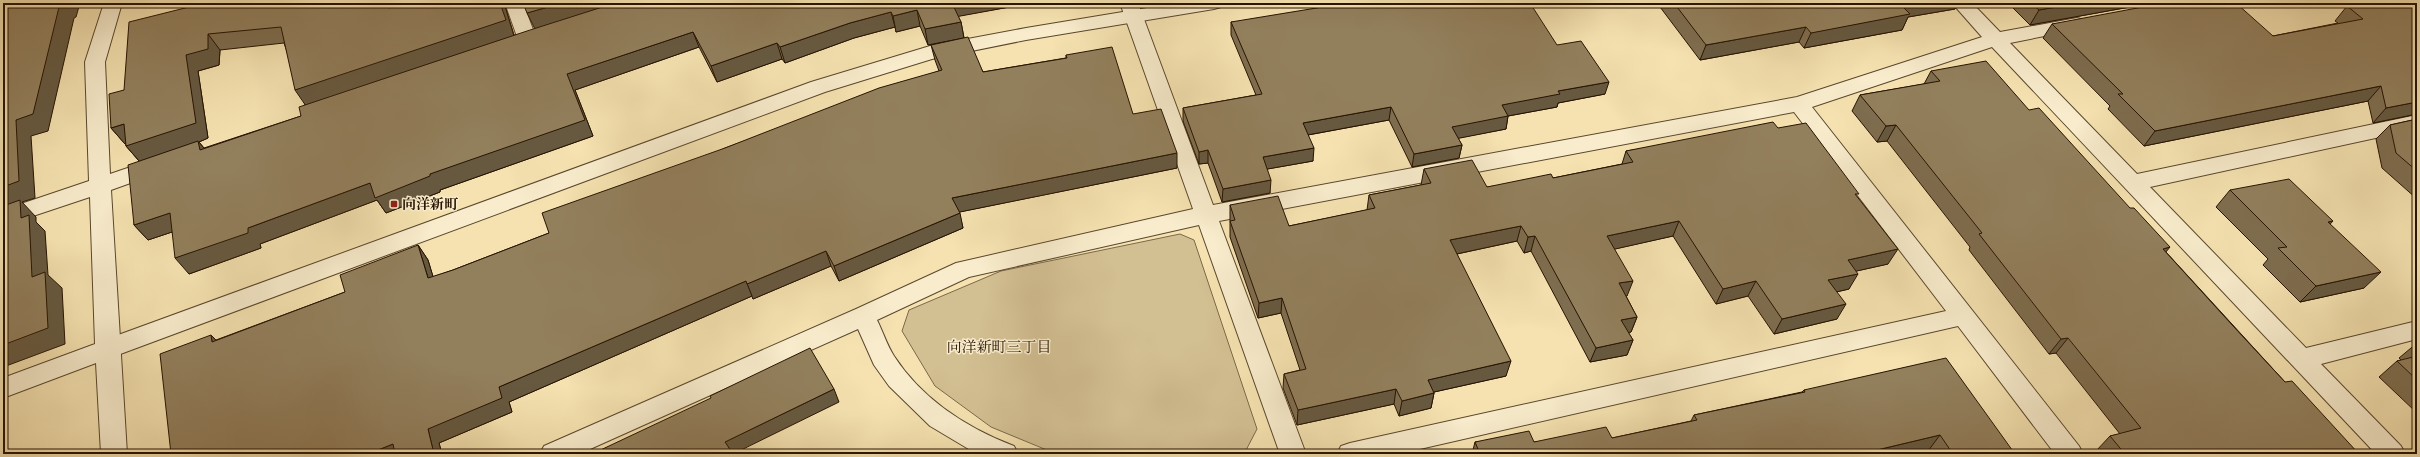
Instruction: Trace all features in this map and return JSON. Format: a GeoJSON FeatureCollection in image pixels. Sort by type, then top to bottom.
{"type":"FeatureCollection","features":[{"type":"Feature","properties":{"kind":"street"},"geometry":{"type":"LineString","coordinates":[[113,3],[95,62],[101,185],[106,349],[114,454]]}},
{"type":"Feature","properties":{"kind":"street"},"geometry":{"type":"LineString","coordinates":[[514,3],[527,40]]}},
{"type":"Feature","properties":{"kind":"street"},"geometry":{"type":"LineString","coordinates":[[3,388],[818,87],[930,53],[1026,34],[1132,10],[1214,3]]}},
{"type":"Feature","properties":{"kind":"street"},"geometry":{"type":"LineString","coordinates":[[1960,3],[2392,454]]}},
{"type":"Feature","properties":{"kind":"street"},"geometry":{"type":"LineString","coordinates":[[1132,10],[1205,215],[1293,454]]}},
{"type":"Feature","properties":{"kind":"street"},"geometry":{"type":"LineString","coordinates":[[553,454],[864,316],[964,269],[1205,215],[1799,104],[1996,39],[2095,21]]}},
{"type":"Feature","properties":{"kind":"street"},"geometry":{"type":"LineString","coordinates":[[1799,104],[2070,454]]}},
{"type":"Feature","properties":{"kind":"street"},"geometry":{"type":"LineString","coordinates":[[2132,183],[2417,122]]}},
{"type":"Feature","properties":{"kind":"street"},"geometry":{"type":"LineString","coordinates":[[3,218],[176,160]]}},
{"type":"Feature","properties":{"kind":"street"},"geometry":{"type":"LineString","coordinates":[[864,316],[886,363],[920,405],[977,444],[1005,454]]}},
{"type":"Feature","properties":{"kind":"street"},"geometry":{"type":"LineString","coordinates":[[1350,454],[1963,316]]}},
{"type":"Feature","properties":{"kind":"street"},"geometry":{"type":"LineString","coordinates":[[2300,359],[2417,330]]}},
{"type":"Feature","properties":{"kind":"shaded area"},"geometry":{"type":"Polygon","coordinates":[[[1180,234],[1194,240],[1257,429],[1244,454],[1054,453],[991,427],[935,386],[902,331],[909,310],[1001,271],[1180,234]]]}},
{"type":"Feature","properties":{"kind":"building"},"geometry":{"type":"Polygon","coordinates":[[[3,3],[60,3],[33,114],[16,120],[19,181],[3,187],[3,3]]]}},
{"type":"Feature","properties":{"kind":"building"},"geometry":{"type":"Polygon","coordinates":[[[205,3],[387,3],[389,8],[403,3],[500,3],[506,20],[295,90],[281,27],[208,34],[208,49],[186,55],[196,123],[126,146],[124,124],[111,128],[109,94],[124,90],[129,22],[205,3]]]}},
{"type":"Feature","properties":{"kind":"building"},"geometry":{"type":"Polygon","coordinates":[[[523,3],[562,3],[527,13],[523,3]]]}},
{"type":"Feature","properties":{"kind":"building"},"geometry":{"type":"Polygon","coordinates":[[[615,3],[952,3],[961,22],[925,29],[917,10],[893,16],[891,12],[850,23],[780,47],[777,43],[711,66],[693,32],[567,74],[585,120],[430,174],[430,176],[375,198],[370,183],[248,228],[248,233],[175,258],[170,213],[134,225],[128,165],[198,141],[200,150],[301,116],[299,107],[615,3]]]}},
{"type":"Feature","properties":{"kind":"building"},"geometry":{"type":"Polygon","coordinates":[[[1347,3],[1530,3],[1557,45],[1581,41],[1609,82],[1558,91],[1560,94],[1502,105],[1508,116],[1452,127],[1462,145],[1414,154],[1391,107],[1303,123],[1314,148],[1263,157],[1271,180],[1223,189],[1208,150],[1199,152],[1183,108],[1262,94],[1231,22],[1347,3]]]}},
{"type":"Feature","properties":{"kind":"building"},"geometry":{"type":"Polygon","coordinates":[[[1674,3],[1910,3],[1901,5],[1910,14],[1811,33],[1806,27],[1706,45],[1674,3]]]}},
{"type":"Feature","properties":{"kind":"building"},"geometry":{"type":"Polygon","coordinates":[[[2031,3],[2079,3],[2039,10],[2031,3]]]}},
{"type":"Feature","properties":{"kind":"building"},"geometry":{"type":"Polygon","coordinates":[[[2164,3],[2236,3],[2273,36],[2363,19],[2347,6],[2364,3],[2417,3],[2417,102],[2386,108],[2381,86],[2155,131],[2118,94],[2123,94],[2052,24],[2164,3]]]}},
{"type":"Feature","properties":{"kind":"building"},"geometry":{"type":"Polygon","coordinates":[[[968,37],[983,72],[1067,58],[1066,55],[1112,47],[1133,114],[1161,109],[1177,153],[952,198],[960,213],[834,266],[826,251],[747,284],[746,281],[499,387],[502,398],[428,429],[434,454],[395,454],[393,444],[368,454],[171,454],[160,354],[211,335],[212,342],[345,292],[340,275],[418,245],[428,278],[453,270],[549,233],[542,213],[725,148],[879,88],[942,70],[931,45],[968,37]]]}},
{"type":"Feature","properties":{"kind":"building"},"geometry":{"type":"Polygon","coordinates":[[[1986,61],[2029,110],[2039,108],[2130,208],[2134,208],[2170,247],[2163,249],[2234,327],[2285,382],[2292,381],[2359,454],[2125,454],[2110,436],[2141,428],[2068,338],[2061,339],[1979,234],[1982,233],[1896,125],[1886,126],[1860,95],[1940,81],[1931,71],[1986,61]]]}},
{"type":"Feature","properties":{"kind":"building"},"geometry":{"type":"Polygon","coordinates":[[[2417,119],[2417,171],[2396,153],[2390,125],[2417,119]]]}},
{"type":"Feature","properties":{"kind":"building"},"geometry":{"type":"Polygon","coordinates":[[[1773,122],[1778,128],[1806,123],[1859,194],[1855,194],[1898,249],[1848,260],[1858,274],[1828,280],[1846,304],[1782,319],[1756,281],[1723,289],[1679,221],[1607,236],[1633,281],[1619,283],[1637,317],[1621,320],[1633,340],[1596,348],[1535,236],[1528,237],[1521,226],[1450,240],[1511,361],[1428,380],[1434,393],[1402,401],[1396,389],[1298,410],[1284,374],[1306,369],[1282,298],[1259,303],[1230,221],[1235,220],[1230,205],[1278,196],[1289,226],[1375,208],[1369,195],[1431,183],[1424,169],[1472,160],[1487,187],[1551,174],[1553,178],[1633,162],[1626,151],[1773,122]]]}},
{"type":"Feature","properties":{"kind":"building"},"geometry":{"type":"Polygon","coordinates":[[[2289,179],[2333,221],[2328,222],[2381,272],[2316,286],[2278,248],[2287,247],[2230,190],[2289,179]]]}},
{"type":"Feature","properties":{"kind":"building"},"geometry":{"type":"Polygon","coordinates":[[[20,200],[21,218],[29,215],[32,277],[45,272],[48,328],[3,345],[3,206],[20,200]]]}},
{"type":"Feature","properties":{"kind":"building"},"geometry":{"type":"Polygon","coordinates":[[[810,348],[834,389],[725,442],[733,454],[592,454],[711,398],[710,396],[810,348]]]}},
{"type":"Feature","properties":{"kind":"building"},"geometry":{"type":"Polygon","coordinates":[[[2417,356],[2417,380],[2397,361],[2417,356]]]}},
{"type":"Feature","properties":{"kind":"building"},"geometry":{"type":"Polygon","coordinates":[[[1946,358],[2015,454],[1953,454],[1940,435],[1860,454],[1480,454],[1475,442],[1529,431],[1534,442],[1606,427],[1612,438],[1697,420],[1694,415],[1805,392],[1804,390],[1946,358]]]}},
{"type":"Feature","properties":{"kind":"building"},"geometry":{"type":"Polygon","coordinates":[[[885,451],[889,454],[882,454],[885,451]]]}},
{"type":"Feature","properties":{"kind":"place","name":"向洋新町"},"geometry":{"type":"Point","coordinates":[394,204]}},
{"type":"Feature","properties":{"kind":"district","name":"向洋新町三丁目"},"geometry":{"type":"Point","coordinates":[999,347]}}]}
